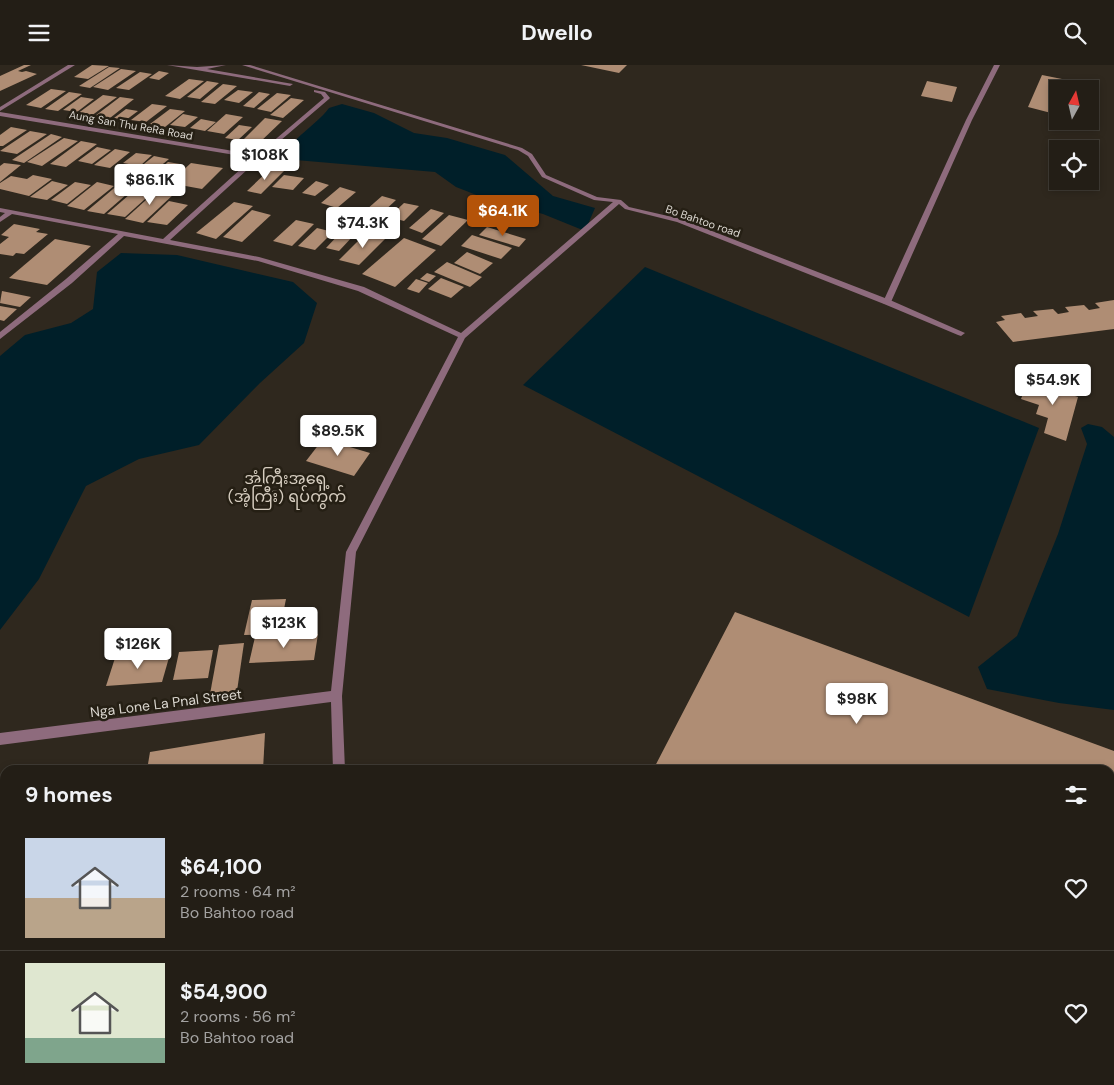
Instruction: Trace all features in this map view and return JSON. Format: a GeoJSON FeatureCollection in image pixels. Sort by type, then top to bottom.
{"type":"FeatureCollection","features":[{"type":"Feature","properties":{"kind":"street"},"geometry":{"type":"LineString","coordinates":[[0,109],[72,65]]}},
{"type":"Feature","properties":{"kind":"street"},"geometry":{"type":"LineString","coordinates":[[166,241],[258,157],[327,98],[323,93],[297,85],[170,65]]}},
{"type":"Feature","properties":{"kind":"street"},"geometry":{"type":"LineString","coordinates":[[197,69],[223,65]]}},
{"type":"Feature","properties":{"kind":"street","name":"Bo Bahtoo road"},"geometry":{"type":"LineString","coordinates":[[245,65],[520,149],[530,155],[544,176],[596,199],[619,201],[627,208],[679,220],[962,333]]}},
{"type":"Feature","properties":{"kind":"street"},"geometry":{"type":"LineString","coordinates":[[887,302],[969,120],[996,65]]}},
{"type":"Feature","properties":{"kind":"street","name":"Aung San Thu ReRa Road"},"geometry":{"type":"LineString","coordinates":[[0,114],[258,157]]}},
{"type":"Feature","properties":{"kind":"street"},"geometry":{"type":"LineString","coordinates":[[340,765],[336,696],[351,552],[462,337],[619,201]]}},
{"type":"Feature","properties":{"kind":"street"},"geometry":{"type":"LineString","coordinates":[[0,210],[259,259],[361,289],[462,337]]}},
{"type":"Feature","properties":{"kind":"street"},"geometry":{"type":"LineString","coordinates":[[0,220],[11,212]]}},
{"type":"Feature","properties":{"kind":"street"},"geometry":{"type":"LineString","coordinates":[[0,336],[69,281],[123,233]]}},
{"type":"Feature","properties":{"kind":"street","name":"Nga Lone La Pnal Street"},"geometry":{"type":"LineString","coordinates":[[0,739],[336,696]]}},
{"type":"Feature","properties":{"kind":"water"},"geometry":{"type":"Polygon","coordinates":[[[342,104],[374,113],[414,133],[447,138],[505,155],[553,196],[595,208],[585,231],[543,214],[479,196],[456,187],[435,172],[284,159],[297,138],[329,108],[342,104]]]}},
{"type":"Feature","properties":{"kind":"water"},"geometry":{"type":"Polygon","coordinates":[[[121,253],[177,255],[293,282],[317,303],[304,343],[260,383],[199,445],[139,459],[86,486],[39,579],[0,630],[0,356],[25,335],[71,323],[93,309],[97,272],[121,253]]]}},
{"type":"Feature","properties":{"kind":"water"},"geometry":{"type":"Polygon","coordinates":[[[645,267],[1039,428],[969,617],[523,385],[645,267]]]}},
{"type":"Feature","properties":{"kind":"water"},"geometry":{"type":"Polygon","coordinates":[[[1088,424],[1102,427],[1114,437],[1114,710],[1059,703],[987,689],[978,667],[1017,636],[1058,534],[1087,444],[1081,428],[1088,424]]]}},
{"type":"Feature","properties":{"kind":"building"},"geometry":{"type":"Polygon","coordinates":[[[24,65],[31,65],[18,71],[37,74],[0,91],[0,76],[24,65]]]}},
{"type":"Feature","properties":{"kind":"building"},"geometry":{"type":"Polygon","coordinates":[[[92,65],[109,66],[88,79],[74,77],[92,65]]]}},
{"type":"Feature","properties":{"kind":"building"},"geometry":{"type":"Polygon","coordinates":[[[581,65],[627,65],[619,73],[581,65]]]}},
{"type":"Feature","properties":{"kind":"building"},"geometry":{"type":"Polygon","coordinates":[[[109,67],[120,68],[90,88],[79,86],[109,67]]]}},
{"type":"Feature","properties":{"kind":"building"},"geometry":{"type":"Polygon","coordinates":[[[121,69],[136,71],[108,90],[93,87],[121,69]]]}},
{"type":"Feature","properties":{"kind":"building"},"geometry":{"type":"Polygon","coordinates":[[[159,71],[169,73],[159,80],[149,78],[159,71]]]}},
{"type":"Feature","properties":{"kind":"building"},"geometry":{"type":"Polygon","coordinates":[[[140,72],[152,74],[129,90],[116,88],[140,72]]]}},
{"type":"Feature","properties":{"kind":"building"},"geometry":{"type":"Polygon","coordinates":[[[1042,75],[1067,80],[1049,80],[1049,112],[1028,107],[1042,75]]]}},
{"type":"Feature","properties":{"kind":"building"},"geometry":{"type":"Polygon","coordinates":[[[189,79],[204,81],[180,99],[165,96],[189,79]]]}},
{"type":"Feature","properties":{"kind":"building"},"geometry":{"type":"Polygon","coordinates":[[[207,81],[219,83],[200,99],[187,97],[207,81]]]}},
{"type":"Feature","properties":{"kind":"building"},"geometry":{"type":"Polygon","coordinates":[[[927,81],[957,87],[952,102],[921,96],[927,81]]]}},
{"type":"Feature","properties":{"kind":"building"},"geometry":{"type":"Polygon","coordinates":[[[223,84],[237,86],[215,104],[201,102],[223,84]]]}},
{"type":"Feature","properties":{"kind":"building"},"geometry":{"type":"Polygon","coordinates":[[[51,89],[66,91],[41,108],[26,105],[51,89]]]}},
{"type":"Feature","properties":{"kind":"building"},"geometry":{"type":"Polygon","coordinates":[[[238,90],[253,92],[239,103],[224,100],[238,90]]]}},
{"type":"Feature","properties":{"kind":"building"},"geometry":{"type":"Polygon","coordinates":[[[69,92],[82,94],[58,111],[45,109],[69,92]]]}},
{"type":"Feature","properties":{"kind":"building"},"geometry":{"type":"Polygon","coordinates":[[[259,92],[270,94],[254,108],[243,106],[259,92]]]}},
{"type":"Feature","properties":{"kind":"building"},"geometry":{"type":"Polygon","coordinates":[[[277,93],[291,95],[271,112],[257,109],[277,93]]]}},
{"type":"Feature","properties":{"kind":"building"},"geometry":{"type":"Polygon","coordinates":[[[103,95],[117,97],[91,116],[77,114],[103,95]]]}},
{"type":"Feature","properties":{"kind":"building"},"geometry":{"type":"Polygon","coordinates":[[[81,97],[94,99],[77,112],[63,110],[81,97]]]}},
{"type":"Feature","properties":{"kind":"building"},"geometry":{"type":"Polygon","coordinates":[[[120,97],[134,99],[110,118],[95,116],[120,97]]]}},
{"type":"Feature","properties":{"kind":"building"},"geometry":{"type":"Polygon","coordinates":[[[291,98],[304,100],[283,118],[270,115],[291,98]]]}},
{"type":"Feature","properties":{"kind":"building"},"geometry":{"type":"Polygon","coordinates":[[[152,104],[167,106],[146,122],[131,120],[152,104]]]}},
{"type":"Feature","properties":{"kind":"building"},"geometry":{"type":"Polygon","coordinates":[[[126,109],[138,111],[126,120],[114,118],[126,109]]]}},
{"type":"Feature","properties":{"kind":"building"},"geometry":{"type":"Polygon","coordinates":[[[170,109],[185,111],[165,127],[150,124],[170,109]]]}},
{"type":"Feature","properties":{"kind":"building"},"geometry":{"type":"Polygon","coordinates":[[[183,114],[198,117],[185,127],[170,125],[183,114]]]}},
{"type":"Feature","properties":{"kind":"building"},"geometry":{"type":"Polygon","coordinates":[[[226,114],[243,117],[224,134],[207,131],[226,114]]]}},
{"type":"Feature","properties":{"kind":"building"},"geometry":{"type":"Polygon","coordinates":[[[265,118],[282,121],[259,143],[242,141],[265,118]]]}},
{"type":"Feature","properties":{"kind":"building"},"geometry":{"type":"Polygon","coordinates":[[[201,119],[216,122],[205,131],[190,128],[201,119]]]}},
{"type":"Feature","properties":{"kind":"building"},"geometry":{"type":"Polygon","coordinates":[[[239,125],[252,127],[238,140],[225,138],[239,125]]]}},
{"type":"Feature","properties":{"kind":"building"},"geometry":{"type":"Polygon","coordinates":[[[11,127],[27,130],[3,146],[0,146],[0,135],[11,127]]]}},
{"type":"Feature","properties":{"kind":"building"},"geometry":{"type":"Polygon","coordinates":[[[30,131],[47,134],[17,154],[0,151],[30,131]]]}},
{"type":"Feature","properties":{"kind":"building"},"geometry":{"type":"Polygon","coordinates":[[[51,134],[62,137],[24,163],[12,160],[51,134]]]}},
{"type":"Feature","properties":{"kind":"building"},"geometry":{"type":"Polygon","coordinates":[[[64,138],[78,141],[42,166],[27,162],[64,138]]]}},
{"type":"Feature","properties":{"kind":"building"},"geometry":{"type":"Polygon","coordinates":[[[81,141],[97,144],[66,167],[50,164],[81,141]]]}},
{"type":"Feature","properties":{"kind":"building"},"geometry":{"type":"Polygon","coordinates":[[[97,147],[111,150],[92,164],[78,161],[97,147]]]}},
{"type":"Feature","properties":{"kind":"building"},"geometry":{"type":"Polygon","coordinates":[[[115,149],[130,152],[110,168],[94,165],[115,149]]]}},
{"type":"Feature","properties":{"kind":"building"},"geometry":{"type":"Polygon","coordinates":[[[136,153],[152,155],[140,166],[123,163],[136,153]]]}},
{"type":"Feature","properties":{"kind":"building"},"geometry":{"type":"Polygon","coordinates":[[[154,156],[169,159],[140,183],[124,180],[154,156]]]}},
{"type":"Feature","properties":{"kind":"building"},"geometry":{"type":"Polygon","coordinates":[[[168,162],[180,164],[166,177],[153,175],[168,162]]]}},
{"type":"Feature","properties":{"kind":"building"},"geometry":{"type":"Polygon","coordinates":[[[4,163],[21,165],[0,182],[0,166],[4,163]]]}},
{"type":"Feature","properties":{"kind":"building"},"geometry":{"type":"Polygon","coordinates":[[[191,163],[223,168],[202,189],[169,183],[191,163]]]}},
{"type":"Feature","properties":{"kind":"building"},"geometry":{"type":"Polygon","coordinates":[[[270,169],[284,171],[261,194],[247,191],[270,169]]]}},
{"type":"Feature","properties":{"kind":"building"},"geometry":{"type":"Polygon","coordinates":[[[33,175],[52,179],[29,196],[0,189],[0,183],[11,176],[27,179],[33,175]]]}},
{"type":"Feature","properties":{"kind":"building"},"geometry":{"type":"Polygon","coordinates":[[[284,175],[304,178],[293,190],[272,187],[284,175]]]}},
{"type":"Feature","properties":{"kind":"building"},"geometry":{"type":"Polygon","coordinates":[[[52,181],[68,185],[47,200],[30,197],[52,181]]]}},
{"type":"Feature","properties":{"kind":"building"},"geometry":{"type":"Polygon","coordinates":[[[316,181],[329,185],[315,196],[302,193],[316,181]]]}},
{"type":"Feature","properties":{"kind":"building"},"geometry":{"type":"Polygon","coordinates":[[[75,182],[91,185],[67,204],[51,200],[75,182]]]}},
{"type":"Feature","properties":{"kind":"building"},"geometry":{"type":"Polygon","coordinates":[[[97,182],[114,186],[84,210],[67,206],[97,182]]]}},
{"type":"Feature","properties":{"kind":"building"},"geometry":{"type":"Polygon","coordinates":[[[119,184],[135,187],[104,214],[87,211],[119,184]]]}},
{"type":"Feature","properties":{"kind":"building"},"geometry":{"type":"Polygon","coordinates":[[[340,187],[356,192],[337,208],[321,203],[340,187]]]}},
{"type":"Feature","properties":{"kind":"building"},"geometry":{"type":"Polygon","coordinates":[[[137,188],[154,191],[125,217],[107,214],[137,188]]]}},
{"type":"Feature","properties":{"kind":"building"},"geometry":{"type":"Polygon","coordinates":[[[157,190],[175,193],[143,223],[125,219],[157,190]]]}},
{"type":"Feature","properties":{"kind":"building"},"geometry":{"type":"Polygon","coordinates":[[[382,196],[396,200],[381,214],[366,210],[382,196]]]}},
{"type":"Feature","properties":{"kind":"building"},"geometry":{"type":"Polygon","coordinates":[[[169,201],[188,205],[167,225],[147,222],[169,201]]]}},
{"type":"Feature","properties":{"kind":"building"},"geometry":{"type":"Polygon","coordinates":[[[234,202],[253,206],[216,239],[196,233],[234,202]]]}},
{"type":"Feature","properties":{"kind":"building"},"geometry":{"type":"Polygon","coordinates":[[[404,203],[419,206],[404,221],[389,217],[404,203]]]}},
{"type":"Feature","properties":{"kind":"building"},"geometry":{"type":"Polygon","coordinates":[[[431,209],[444,213],[422,233],[409,228],[431,209]]]}},
{"type":"Feature","properties":{"kind":"building"},"geometry":{"type":"Polygon","coordinates":[[[252,210],[271,215],[242,242],[223,237],[252,210]]]}},
{"type":"Feature","properties":{"kind":"building"},"geometry":{"type":"Polygon","coordinates":[[[449,215],[468,220],[441,246],[422,239],[449,215]]]}},
{"type":"Feature","properties":{"kind":"building"},"geometry":{"type":"Polygon","coordinates":[[[296,220],[314,224],[292,246],[273,241],[296,220]]]}},
{"type":"Feature","properties":{"kind":"building"},"geometry":{"type":"Polygon","coordinates":[[[14,224],[40,229],[36,232],[48,234],[24,254],[16,253],[13,256],[0,254],[0,244],[9,237],[1,235],[14,224]]]}},
{"type":"Feature","properties":{"kind":"building"},"geometry":{"type":"Polygon","coordinates":[[[487,227],[526,239],[519,247],[479,235],[487,227]]]}},
{"type":"Feature","properties":{"kind":"building"},"geometry":{"type":"Polygon","coordinates":[[[317,228],[333,232],[315,250],[298,246],[317,228]]]}},
{"type":"Feature","properties":{"kind":"building"},"geometry":{"type":"Polygon","coordinates":[[[341,232],[354,235],[339,251],[326,248],[341,232]]]}},
{"type":"Feature","properties":{"kind":"building"},"geometry":{"type":"Polygon","coordinates":[[[367,232],[386,238],[359,265],[339,260],[367,232]]]}},
{"type":"Feature","properties":{"kind":"building"},"geometry":{"type":"Polygon","coordinates":[[[472,235],[512,248],[501,259],[461,246],[472,235]]]}},
{"type":"Feature","properties":{"kind":"building"},"geometry":{"type":"Polygon","coordinates":[[[404,238],[436,250],[395,287],[362,274],[404,238]]]}},
{"type":"Feature","properties":{"kind":"building"},"geometry":{"type":"Polygon","coordinates":[[[55,239],[91,246],[47,285],[9,278],[55,239]]]}},
{"type":"Feature","properties":{"kind":"building"},"geometry":{"type":"Polygon","coordinates":[[[467,252],[493,263],[480,274],[454,263],[467,252]]]}},
{"type":"Feature","properties":{"kind":"building"},"geometry":{"type":"Polygon","coordinates":[[[447,262],[482,277],[470,287],[434,272],[447,262]]]}},
{"type":"Feature","properties":{"kind":"building"},"geometry":{"type":"Polygon","coordinates":[[[427,273],[436,276],[429,282],[420,279],[427,273]]]}},
{"type":"Feature","properties":{"kind":"building"},"geometry":{"type":"Polygon","coordinates":[[[441,278],[464,287],[451,298],[428,289],[441,278]]]}},
{"type":"Feature","properties":{"kind":"building"},"geometry":{"type":"Polygon","coordinates":[[[416,279],[428,283],[419,293],[407,289],[416,279]]]}},
{"type":"Feature","properties":{"kind":"building"},"geometry":{"type":"Polygon","coordinates":[[[2,291],[31,297],[20,307],[0,303],[2,291]]]}},
{"type":"Feature","properties":{"kind":"building"},"geometry":{"type":"Polygon","coordinates":[[[1114,300],[1114,329],[1013,342],[996,322],[1005,320],[1001,316],[1021,313],[1025,318],[1038,316],[1033,311],[1053,309],[1058,314],[1069,312],[1065,307],[1084,305],[1089,310],[1100,308],[1095,303],[1114,300]]]}},
{"type":"Feature","properties":{"kind":"building"},"geometry":{"type":"Polygon","coordinates":[[[0,306],[17,309],[4,321],[0,320],[0,306]]]}},
{"type":"Feature","properties":{"kind":"building"},"geometry":{"type":"Polygon","coordinates":[[[1047,378],[1071,386],[1069,394],[1078,397],[1066,441],[1044,433],[1048,418],[1036,414],[1039,405],[1021,399],[1028,380],[1045,386],[1047,378]]]}},
{"type":"Feature","properties":{"kind":"building"},"geometry":{"type":"Polygon","coordinates":[[[323,439],[370,453],[354,476],[306,461],[323,439]]]}},
{"type":"Feature","properties":{"kind":"building"},"geometry":{"type":"Polygon","coordinates":[[[286,599],[279,634],[244,635],[252,600],[286,599]]]}},
{"type":"Feature","properties":{"kind":"building"},"geometry":{"type":"Polygon","coordinates":[[[735,612],[1114,751],[1114,765],[656,765],[735,612]]]}},
{"type":"Feature","properties":{"kind":"building"},"geometry":{"type":"Polygon","coordinates":[[[318,634],[314,660],[249,663],[255,637],[318,634]]]}},
{"type":"Feature","properties":{"kind":"building"},"geometry":{"type":"Polygon","coordinates":[[[244,643],[237,691],[210,694],[219,645],[244,643]]]}},
{"type":"Feature","properties":{"kind":"building"},"geometry":{"type":"Polygon","coordinates":[[[213,650],[208,678],[173,680],[179,652],[213,650]]]}},
{"type":"Feature","properties":{"kind":"building"},"geometry":{"type":"Polygon","coordinates":[[[170,654],[162,682],[106,686],[115,658],[170,654]]]}},
{"type":"Feature","properties":{"kind":"building"},"geometry":{"type":"Polygon","coordinates":[[[265,733],[263,765],[148,765],[150,752],[265,733]]]}},
{"type":"Feature","properties":{"kind":"district","name":"အံ့ကြီးအရှေ့ (အံ့ကြီး) ရပ်ကွက်"},"geometry":{"type":"Point","coordinates":[287,487]}}]}
